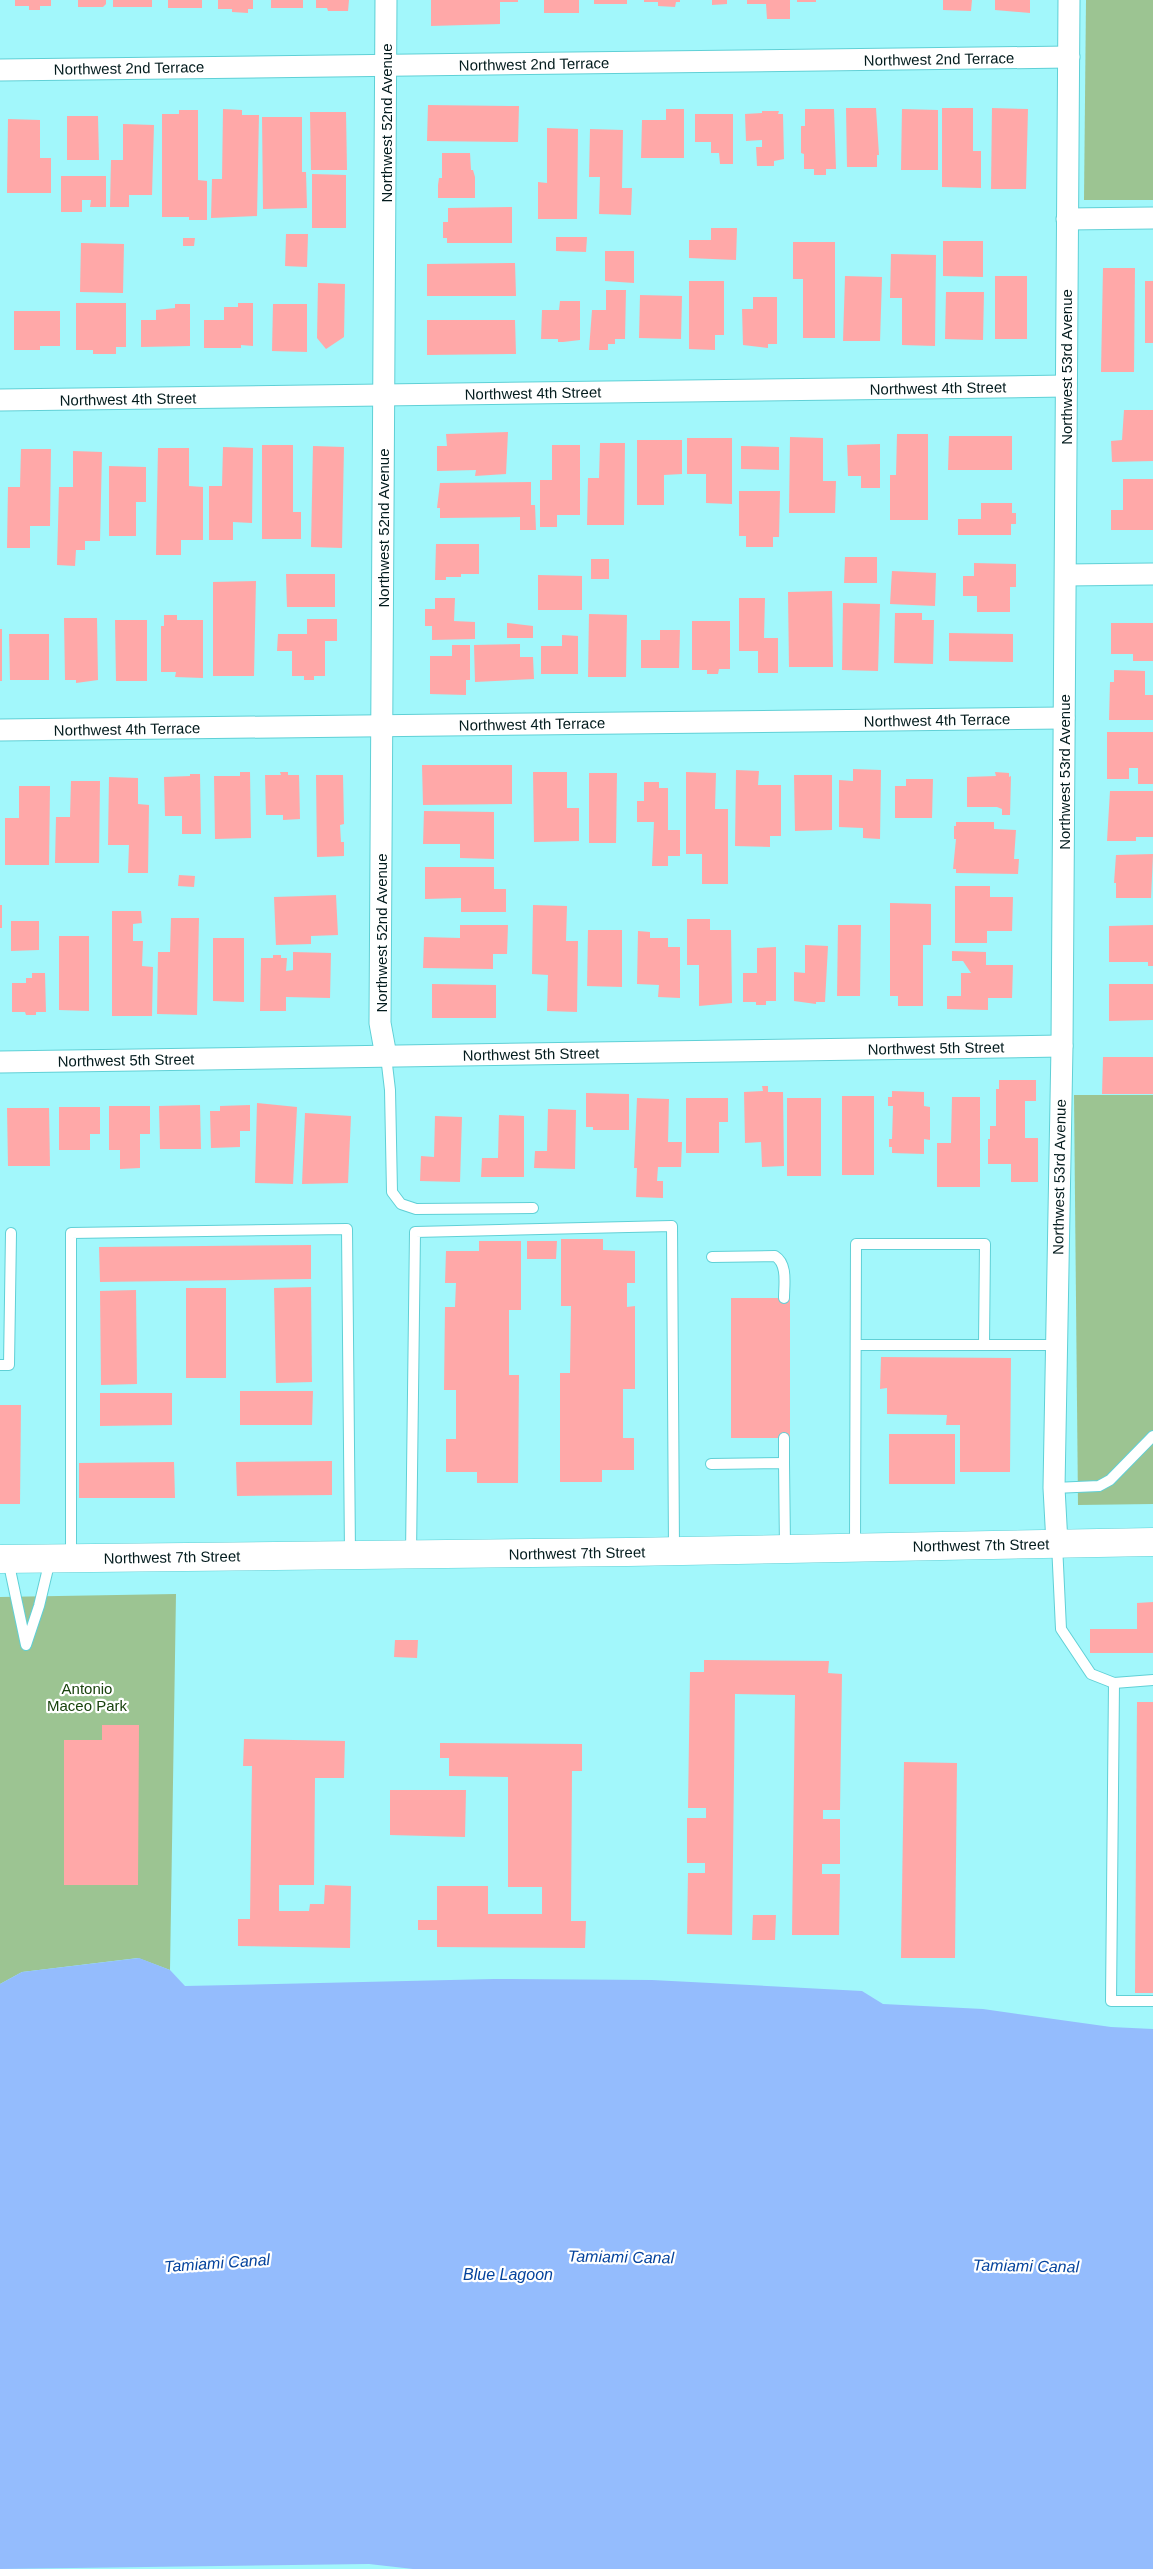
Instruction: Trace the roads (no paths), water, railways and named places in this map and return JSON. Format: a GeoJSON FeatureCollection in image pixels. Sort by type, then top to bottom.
{"type":"FeatureCollection","features":[{"type":"Feature","properties":{"kind":"main road","name":"Northwest 7th Street"},"geometry":{"type":"LineString","coordinates":[[4,1559],[674,1551],[1153,1542]]}},
{"type":"Feature","properties":{"kind":"street","name":"Northwest 52nd Avenue"},"geometry":{"type":"LineString","coordinates":[[386,0],[380,1023],[386,1056]]}},
{"type":"Feature","properties":{"kind":"street","name":"Northwest 53rd Avenue"},"geometry":{"type":"LineString","coordinates":[[1057,1543],[1054,1488],[1062,1046],[1069,0]]}},
{"type":"Feature","properties":{"kind":"street","name":"Northwest 2nd Terrace"},"geometry":{"type":"LineString","coordinates":[[0,70],[1069,57]]}},
{"type":"Feature","properties":{"kind":"street"},"geometry":{"type":"LineString","coordinates":[[1067,219],[1153,218]]}},
{"type":"Feature","properties":{"kind":"street","name":"Northwest 4th Street"},"geometry":{"type":"LineString","coordinates":[[0,400],[1066,386]]}},
{"type":"Feature","properties":{"kind":"street"},"geometry":{"type":"LineString","coordinates":[[1066,575],[1153,574]]}},
{"type":"Feature","properties":{"kind":"street","name":"Northwest 4th Terrace"},"geometry":{"type":"LineString","coordinates":[[0,730],[1064,718]]}},
{"type":"Feature","properties":{"kind":"street","name":"Northwest 5th Street"},"geometry":{"type":"LineString","coordinates":[[0,1062],[1062,1046]]}},
{"type":"Feature","properties":{"kind":"lane"},"geometry":{"type":"LineString","coordinates":[[386,1056],[390,1090],[392,1192],[401,1204],[416,1210],[533,1208]]}},
{"type":"Feature","properties":{"kind":"lane"},"geometry":{"type":"LineString","coordinates":[[411,1554],[414,1232],[672,1226],[674,1551]]}},
{"type":"Feature","properties":{"kind":"lane"},"geometry":{"type":"LineString","coordinates":[[4,1559],[26,1645],[40,1606],[61,1558],[71,1233],[347,1229],[350,1555]]}},
{"type":"Feature","properties":{"kind":"lane"},"geometry":{"type":"LineString","coordinates":[[0,1365],[10,1365],[11,1233]]}},
{"type":"Feature","properties":{"kind":"lane"},"geometry":{"type":"LineString","coordinates":[[855,1547],[858,1345],[856,1244],[985,1244],[984,1345]]}},
{"type":"Feature","properties":{"kind":"lane"},"geometry":{"type":"LineString","coordinates":[[712,1257],[775,1256],[783,1264],[784,1298]]}},
{"type":"Feature","properties":{"kind":"lane"},"geometry":{"type":"LineString","coordinates":[[858,1345],[1056,1345]]}},
{"type":"Feature","properties":{"kind":"lane"},"geometry":{"type":"LineString","coordinates":[[1054,1488],[1098,1486],[1110,1480],[1153,1436]]}},
{"type":"Feature","properties":{"kind":"lane"},"geometry":{"type":"LineString","coordinates":[[784,1438],[785,1548]]}},
{"type":"Feature","properties":{"kind":"lane"},"geometry":{"type":"LineString","coordinates":[[711,1464],[784,1462]]}},
{"type":"Feature","properties":{"kind":"lane"},"geometry":{"type":"LineString","coordinates":[[1057,1543],[1061,1629],[1091,1674],[1114,1683],[1153,1680]]}},
{"type":"Feature","properties":{"kind":"lane"},"geometry":{"type":"LineString","coordinates":[[1114,1683],[1111,2001],[1153,2001]]}},
{"type":"Feature","properties":{"kind":"water","name":"Blue Lagoon"},"geometry":{"type":"Polygon","coordinates":[[[139,1958],[170,1970],[185,1986],[494,1979],[652,1980],[862,1991],[883,2004],[983,2009],[1111,2027],[1153,2029],[1153,2569],[413,2569],[369,2564],[0,2569],[0,1984],[22,1972],[139,1958]]]}},
{"type":"Feature","properties":{"kind":"park label","name":"Antonio Maceo Park"},"geometry":{"type":"Point","coordinates":[87,1696]}},
{"type":"Feature","properties":{"kind":"water label","name":"Tamiami Canal"},"geometry":{"type":"Point","coordinates":[621,2257]}},
{"type":"Feature","properties":{"kind":"water label","name":"Tamiami Canal"},"geometry":{"type":"Point","coordinates":[217,2263]}},
{"type":"Feature","properties":{"kind":"water label","name":"Tamiami Canal"},"geometry":{"type":"Point","coordinates":[1026,2266]}}]}
